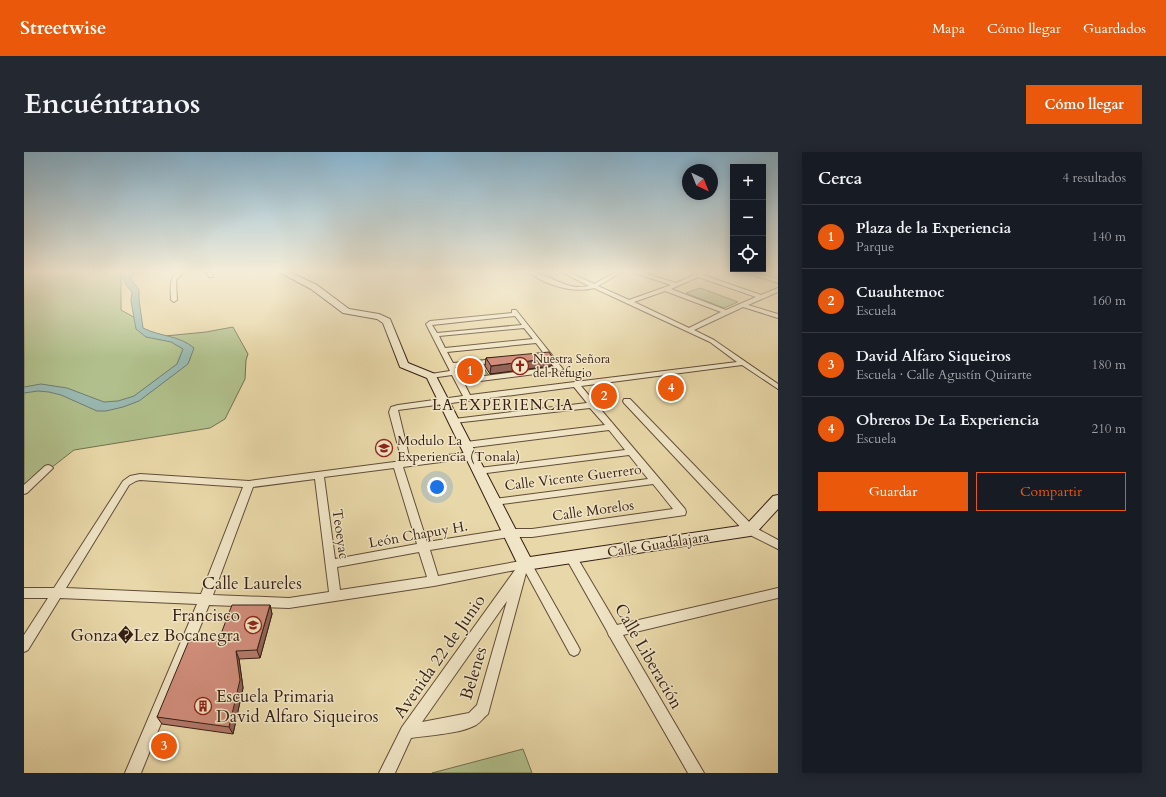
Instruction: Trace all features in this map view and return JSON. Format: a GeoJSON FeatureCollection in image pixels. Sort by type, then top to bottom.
{"type":"FeatureCollection","features":[{"type":"Feature","properties":{"kind":"street"},"geometry":{"type":"LineString","coordinates":[[331,300],[346,311],[384,318],[387,321],[406,367],[431,376],[454,373]]}},
{"type":"Feature","properties":{"kind":"street"},"geometry":{"type":"LineString","coordinates":[[625,300],[716,343],[778,387]]}},
{"type":"Feature","properties":{"kind":"street"},"geometry":{"type":"LineString","coordinates":[[629,302],[635,300]]}},
{"type":"Feature","properties":{"kind":"street"},"geometry":{"type":"LineString","coordinates":[[695,300],[726,312]]}},
{"type":"Feature","properties":{"kind":"street"},"geometry":{"type":"LineString","coordinates":[[689,330],[754,300]]}},
{"type":"Feature","properties":{"kind":"street"},"geometry":{"type":"LineString","coordinates":[[742,305],[778,316]]}},
{"type":"Feature","properties":{"kind":"street"},"geometry":{"type":"LineString","coordinates":[[434,581],[423,546],[403,465],[393,412],[394,409],[398,407],[467,397],[559,369],[546,356],[538,341],[515,313],[430,322],[429,324],[434,336],[467,397]]}},
{"type":"Feature","properties":{"kind":"street"},"geometry":{"type":"LineString","coordinates":[[434,336],[526,326]]}},
{"type":"Feature","properties":{"kind":"street"},"geometry":{"type":"LineString","coordinates":[[442,350],[538,341]]}},
{"type":"Feature","properties":{"kind":"street"},"geometry":{"type":"LineString","coordinates":[[450,365],[506,360]]}},
{"type":"Feature","properties":{"kind":"street"},"geometry":{"type":"LineString","coordinates":[[458,382],[576,385],[744,363]]}},
{"type":"Feature","properties":{"kind":"street"},"geometry":{"type":"LineString","coordinates":[[431,376],[445,400],[509,533],[523,567],[574,650]]}},
{"type":"Feature","properties":{"kind":"street"},"geometry":{"type":"LineString","coordinates":[[576,385],[655,481]]}},
{"type":"Feature","properties":{"kind":"street"},"geometry":{"type":"LineString","coordinates":[[627,401],[750,530],[778,545]]}},
{"type":"Feature","properties":{"kind":"street"},"geometry":{"type":"LineString","coordinates":[[454,421],[592,405]]}},
{"type":"Feature","properties":{"kind":"street"},"geometry":{"type":"LineString","coordinates":[[24,646],[126,483],[133,478],[249,484],[403,465],[469,450],[610,427]]}},
{"type":"Feature","properties":{"kind":"street"},"geometry":{"type":"LineString","coordinates":[[479,471],[632,452]]}},
{"type":"Feature","properties":{"kind":"street"},"geometry":{"type":"LineString","coordinates":[[24,491],[48,468]]}},
{"type":"Feature","properties":{"kind":"street","name":"Teoeyac"},"geometry":{"type":"LineString","coordinates":[[319,476],[335,596]]}},
{"type":"Feature","properties":{"kind":"street","name":"Calle Vicente Guerrero"},"geometry":{"type":"LineString","coordinates":[[494,502],[655,481]]}},
{"type":"Feature","properties":{"kind":"street","name":"Calle Morelos"},"geometry":{"type":"LineString","coordinates":[[509,533],[532,533],[681,512],[655,481]]}},
{"type":"Feature","properties":{"kind":"street"},"geometry":{"type":"LineString","coordinates":[[133,773],[204,600],[249,484]]}},
{"type":"Feature","properties":{"kind":"street"},"geometry":{"type":"LineString","coordinates":[[750,530],[778,500]]}},
{"type":"Feature","properties":{"kind":"street","name":"Calle Guadalajara"},"geometry":{"type":"LineString","coordinates":[[523,567],[571,557],[750,530]]}},
{"type":"Feature","properties":{"kind":"street","name":"León Chapuy H."},"geometry":{"type":"LineString","coordinates":[[331,564],[423,546],[509,533]]}},
{"type":"Feature","properties":{"kind":"street","name":"Calle Liberación"},"geometry":{"type":"LineString","coordinates":[[571,557],[613,632],[696,773]]}},
{"type":"Feature","properties":{"kind":"street","name":"Calle Laureles"},"geometry":{"type":"LineString","coordinates":[[24,593],[58,593],[289,603],[523,567]]}},
{"type":"Feature","properties":{"kind":"street","name":"Belenes"},"geometry":{"type":"LineString","coordinates":[[407,732],[460,724],[473,720],[483,709],[523,567]]}},
{"type":"Feature","properties":{"kind":"street","name":"Avenida 22 de Junio"},"geometry":{"type":"LineString","coordinates":[[387,773],[407,732],[523,567]]}},
{"type":"Feature","properties":{"kind":"street"},"geometry":{"type":"LineString","coordinates":[[613,632],[778,593]]}},
{"type":"Feature","properties":{"kind":"green space"},"geometry":{"type":"Polygon","coordinates":[[[24,300],[121,300],[121,310],[139,320],[144,331],[155,337],[206,332],[233,327],[248,354],[246,360],[245,379],[225,419],[210,428],[74,450],[24,489],[24,300]]]}},
{"type":"Feature","properties":{"kind":"green space"},"geometry":{"type":"Polygon","coordinates":[[[704,300],[733,300],[738,302],[724,308],[704,300]]]}},
{"type":"Feature","properties":{"kind":"green space"},"geometry":{"type":"Polygon","coordinates":[[[481,364],[490,377],[459,381],[451,365],[481,364]]]}},
{"type":"Feature","properties":{"kind":"green space"},"geometry":{"type":"Polygon","coordinates":[[[523,749],[532,773],[432,773],[523,749]]]}},
{"type":"Feature","properties":{"kind":"water"},"geometry":{"type":"Polygon","coordinates":[[[139,300],[143,328],[176,338],[194,348],[188,364],[139,401],[106,411],[97,411],[61,395],[49,392],[38,391],[24,393],[24,387],[41,384],[67,388],[104,402],[118,401],[134,396],[177,364],[183,349],[171,342],[146,337],[136,329],[131,301],[139,300]]]}},
{"type":"Feature","properties":{"kind":"building"},"geometry":{"type":"Polygon","coordinates":[[[549,352],[553,358],[491,366],[486,358],[549,352]]]}},
{"type":"Feature","properties":{"kind":"building","name":"Escuela Primaria David Alfaro Siqueiros"},"geometry":{"type":"Polygon","coordinates":[[[232,605],[270,605],[257,650],[236,651],[240,680],[229,727],[157,717],[190,638],[219,639],[232,605]]]}},
{"type":"Feature","properties":{"kind":"place","name":"Nuestra Señora del Refugio"},"geometry":{"type":"Point","coordinates":[520,366]}},
{"type":"Feature","properties":{"kind":"place","name":"Plaza de la Experiencia"},"geometry":{"type":"Point","coordinates":[470,371]}},
{"type":"Feature","properties":{"kind":"place","name":"Obreros De La Experiencia"},"geometry":{"type":"Point","coordinates":[671,388]}},
{"type":"Feature","properties":{"kind":"place","name":"Cuauhtemoc"},"geometry":{"type":"Point","coordinates":[604,396]}},
{"type":"Feature","properties":{"kind":"place","name":"Modulo La Experiencia (Tonala)"},"geometry":{"type":"Point","coordinates":[384,448]}},
{"type":"Feature","properties":{"kind":"place","name":"Francisco Gonza�Lez Bocanegra"},"geometry":{"type":"Point","coordinates":[253,625]}},
{"type":"Feature","properties":{"kind":"place","name":"Escuela Primaria David Alfaro Siqueiros"},"geometry":{"type":"Point","coordinates":[203,706]}},
{"type":"Feature","properties":{"kind":"place","name":"David Alfaro Siqueiros"},"geometry":{"type":"Point","coordinates":[164,746]}},
{"type":"Feature","properties":{"kind":"district","name":"LA EXPERIENCIA"},"geometry":{"type":"Point","coordinates":[503,405]}}]}
